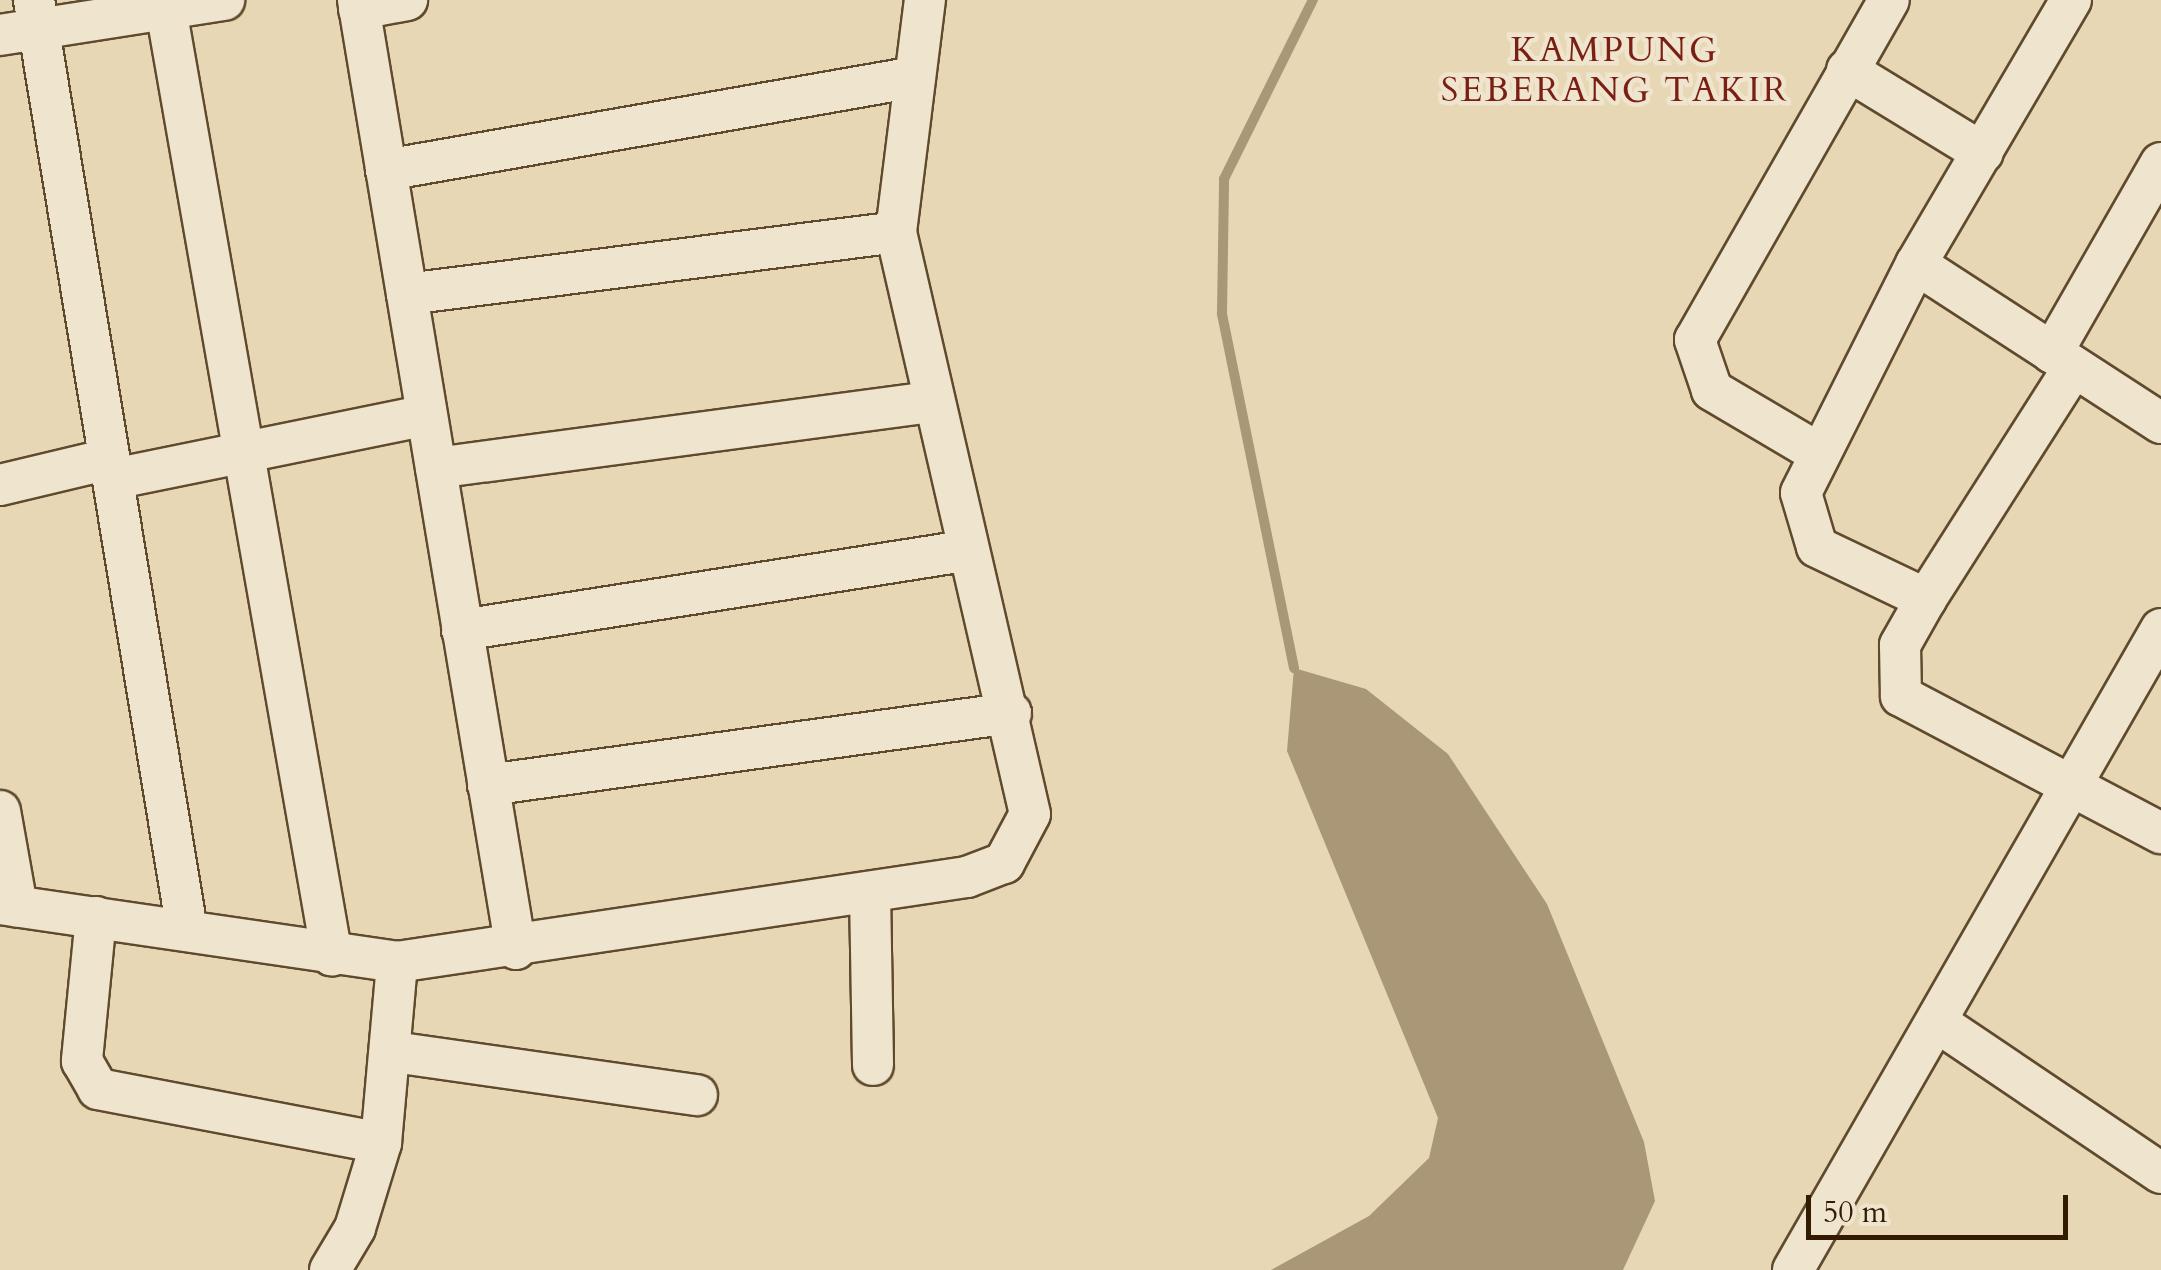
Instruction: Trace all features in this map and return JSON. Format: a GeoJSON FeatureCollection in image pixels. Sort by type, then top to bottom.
{"type":"FeatureCollection","features":[{"type":"Feature","properties":{"kind":"street"},"geometry":{"type":"LineString","coordinates":[[187,930],[110,468],[24,21],[224,0]]}},
{"type":"Feature","properties":{"kind":"street"},"geometry":{"type":"LineString","coordinates":[[407,0],[358,4],[516,950]]}},
{"type":"Feature","properties":{"kind":"street"},"geometry":{"type":"LineString","coordinates":[[0,811],[8,905],[187,930],[332,956],[397,962],[516,950],[870,892],[1004,862],[1030,814],[1011,713],[964,552],[896,232],[925,0]]}},
{"type":"Feature","properties":{"kind":"street"},"geometry":{"type":"LineString","coordinates":[[1814,451],[1712,390],[1695,340],[1889,0]]}},
{"type":"Feature","properties":{"kind":"street"},"geometry":{"type":"LineString","coordinates":[[1926,599],[1817,547],[1801,492],[1814,451],[1916,264],[2071,0]]}},
{"type":"Feature","properties":{"kind":"street"},"geometry":{"type":"LineString","coordinates":[[166,9],[332,956]]}},
{"type":"Feature","properties":{"kind":"street"},"geometry":{"type":"LineString","coordinates":[[1847,70],[1983,153]]}},
{"type":"Feature","properties":{"kind":"street"},"geometry":{"type":"LineString","coordinates":[[386,170],[914,77]]}},
{"type":"Feature","properties":{"kind":"street"},"geometry":{"type":"LineString","coordinates":[[2161,163],[2062,360],[1900,645],[1902,696],[2077,783],[2161,833]]}},
{"type":"Feature","properties":{"kind":"street"},"geometry":{"type":"LineString","coordinates":[[407,294],[896,232]]}},
{"type":"Feature","properties":{"kind":"street"},"geometry":{"type":"LineString","coordinates":[[1916,264],[2161,422]]}},
{"type":"Feature","properties":{"kind":"street"},"geometry":{"type":"LineString","coordinates":[[436,468],[930,402]]}},
{"type":"Feature","properties":{"kind":"street"},"geometry":{"type":"LineString","coordinates":[[0,486],[244,452],[427,415]]}},
{"type":"Feature","properties":{"kind":"street"},"geometry":{"type":"LineString","coordinates":[[462,630],[964,552]]}},
{"type":"Feature","properties":{"kind":"street"},"geometry":{"type":"LineString","coordinates":[[1794,1270],[2077,783],[2161,629]]}},
{"type":"Feature","properties":{"kind":"street"},"geometry":{"type":"LineString","coordinates":[[488,785],[1011,713]]}},
{"type":"Feature","properties":{"kind":"street"},"geometry":{"type":"LineString","coordinates":[[870,892],[873,1065]]}},
{"type":"Feature","properties":{"kind":"street"},"geometry":{"type":"LineString","coordinates":[[96,917],[82,1061],[98,1089],[381,1143]]}},
{"type":"Feature","properties":{"kind":"street"},"geometry":{"type":"LineString","coordinates":[[330,1270],[355,1228],[381,1143],[394,1052],[397,962]]}},
{"type":"Feature","properties":{"kind":"street"},"geometry":{"type":"LineString","coordinates":[[1937,1022],[2161,1172]]}},
{"type":"Feature","properties":{"kind":"street"},"geometry":{"type":"LineString","coordinates":[[394,1052],[697,1094]]}},
{"type":"Feature","properties":{"kind":"shaded area"},"geometry":{"type":"Polygon","coordinates":[[[1294,668],[1366,689],[1448,754],[1547,904],[1644,1142],[1655,1201],[1623,1270],[1271,1270],[1369,1216],[1429,1158],[1438,1118],[1287,751],[1294,668]]]}},
{"type":"Feature","properties":{"kind":"waterway"},"geometry":{"type":"LineString","coordinates":[[1294,668],[1222,313],[1224,179],[1313,0]]}},
{"type":"Feature","properties":{"kind":"district","name":"KAMPUNG SEBERANG TAKIR"},"geometry":{"type":"Point","coordinates":[1615,70]}}]}
